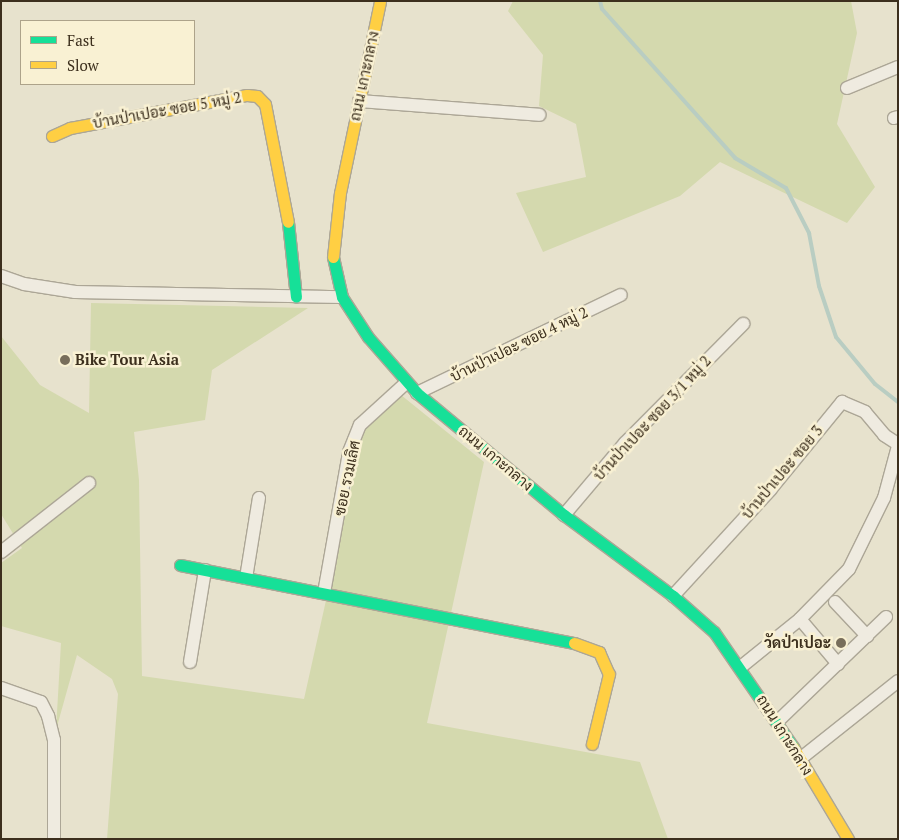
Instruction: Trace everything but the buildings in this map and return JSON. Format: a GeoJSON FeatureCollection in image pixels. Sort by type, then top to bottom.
{"type":"FeatureCollection","features":[{"type":"Feature","properties":{"kind":"street","name":"ถนน เกาะกลาง"},"geometry":{"type":"LineString","coordinates":[[380,1],[340,194],[334,260],[342,297],[368,337],[406,383],[417,393],[564,515],[674,596],[714,632],[742,666],[778,721],[848,839]]}},
{"type":"Feature","properties":{"kind":"street"},"geometry":{"type":"LineString","coordinates":[[847,88],[898,67]]}},
{"type":"Feature","properties":{"kind":"street","name":"บ้านป่าเปอะ ซอย 5 หมู่ 2"},"geometry":{"type":"LineString","coordinates":[[52,136],[70,128],[247,95],[257,96],[265,104],[280,180],[296,297]]}},
{"type":"Feature","properties":{"kind":"street"},"geometry":{"type":"LineString","coordinates":[[359,101],[539,115]]}},
{"type":"Feature","properties":{"kind":"street"},"geometry":{"type":"LineString","coordinates":[[1,276],[24,284],[75,292],[342,297]]}},
{"type":"Feature","properties":{"kind":"street","name":"บ้านป่าเปอะ ซอย 4 หมู่ 2"},"geometry":{"type":"LineString","coordinates":[[417,393],[621,295]]}},
{"type":"Feature","properties":{"kind":"street","name":"บ้านป่าเปอะ ซอย 3/1 หมู่ 2"},"geometry":{"type":"LineString","coordinates":[[564,515],[625,443],[742,324]]}},
{"type":"Feature","properties":{"kind":"street","name":"ซอย รวมเลิศ"},"geometry":{"type":"LineString","coordinates":[[324,593],[349,452],[360,425],[406,383]]}},
{"type":"Feature","properties":{"kind":"street","name":"บ้านป่าเปอะ ซอย 3"},"geometry":{"type":"LineString","coordinates":[[674,596],[770,490],[842,402],[865,412],[884,435],[898,445]]}},
{"type":"Feature","properties":{"kind":"street"},"geometry":{"type":"LineString","coordinates":[[742,666],[800,619],[849,568],[866,540],[884,498],[898,445]]}},
{"type":"Feature","properties":{"kind":"street"},"geometry":{"type":"LineString","coordinates":[[1,552],[89,483]]}},
{"type":"Feature","properties":{"kind":"street"},"geometry":{"type":"LineString","coordinates":[[246,578],[259,498]]}},
{"type":"Feature","properties":{"kind":"street"},"geometry":{"type":"LineString","coordinates":[[180,565],[582,645],[599,652],[607,664],[609,674],[592,744]]}},
{"type":"Feature","properties":{"kind":"street"},"geometry":{"type":"LineString","coordinates":[[190,662],[205,570]]}},
{"type":"Feature","properties":{"kind":"street"},"geometry":{"type":"LineString","coordinates":[[835,602],[867,636]]}},
{"type":"Feature","properties":{"kind":"street"},"geometry":{"type":"LineString","coordinates":[[778,721],[886,617]]}},
{"type":"Feature","properties":{"kind":"street"},"geometry":{"type":"LineString","coordinates":[[800,619],[838,664]]}},
{"type":"Feature","properties":{"kind":"street"},"geometry":{"type":"LineString","coordinates":[[800,759],[898,681]]}},
{"type":"Feature","properties":{"kind":"street"},"geometry":{"type":"LineString","coordinates":[[1,688],[40,702],[48,716],[54,740],[54,839]]}},
{"type":"Feature","properties":{"kind":"green space"},"geometry":{"type":"Polygon","coordinates":[[[513,1],[851,1],[857,33],[837,124],[875,187],[847,223],[720,162],[680,196],[543,252],[516,193],[586,177],[576,124],[539,106],[543,55],[508,11],[513,1]]]}},
{"type":"Feature","properties":{"kind":"green space"},"geometry":{"type":"Polygon","coordinates":[[[91,303],[308,308],[212,370],[205,420],[134,432],[139,480],[142,676],[304,699],[364,430],[401,395],[484,462],[427,723],[640,762],[668,839],[107,839],[118,694],[112,679],[77,655],[56,730],[61,643],[1,626],[1,563],[22,548],[1,514],[1,336],[40,385],[89,413],[91,303]]]}},
{"type":"Feature","properties":{"kind":"waterway"},"geometry":{"type":"LineString","coordinates":[[600,1],[602,9],[735,158],[786,188],[809,233],[819,286],[836,337],[875,384],[898,402]]}},
{"type":"Feature","properties":{"kind":"traffic: fast"},"geometry":{"type":"LineString","coordinates":[[288,222],[296,297]]}},
{"type":"Feature","properties":{"kind":"traffic: fast"},"geometry":{"type":"LineString","coordinates":[[333,257],[342,297],[368,337],[417,393],[564,515],[673,596],[714,632],[793,747]]}},
{"type":"Feature","properties":{"kind":"traffic: fast"},"geometry":{"type":"LineString","coordinates":[[180,565],[574,643]]}},
{"type":"Feature","properties":{"kind":"traffic: slow"},"geometry":{"type":"LineString","coordinates":[[333,257],[340,193],[380,1]]}},
{"type":"Feature","properties":{"kind":"traffic: slow"},"geometry":{"type":"LineString","coordinates":[[52,136],[70,128],[247,95],[257,96],[265,104],[288,222]]}},
{"type":"Feature","properties":{"kind":"traffic: slow"},"geometry":{"type":"LineString","coordinates":[[574,643],[599,652],[609,674],[592,744]]}},
{"type":"Feature","properties":{"kind":"traffic: slow"},"geometry":{"type":"LineString","coordinates":[[793,747],[848,839]]}},
{"type":"Feature","properties":{"kind":"place","name":"Bike Tour Asia"},"geometry":{"type":"Point","coordinates":[65,360]}},
{"type":"Feature","properties":{"kind":"place","name":"วัดป่าเปอะ"},"geometry":{"type":"Point","coordinates":[841,643]}}]}
